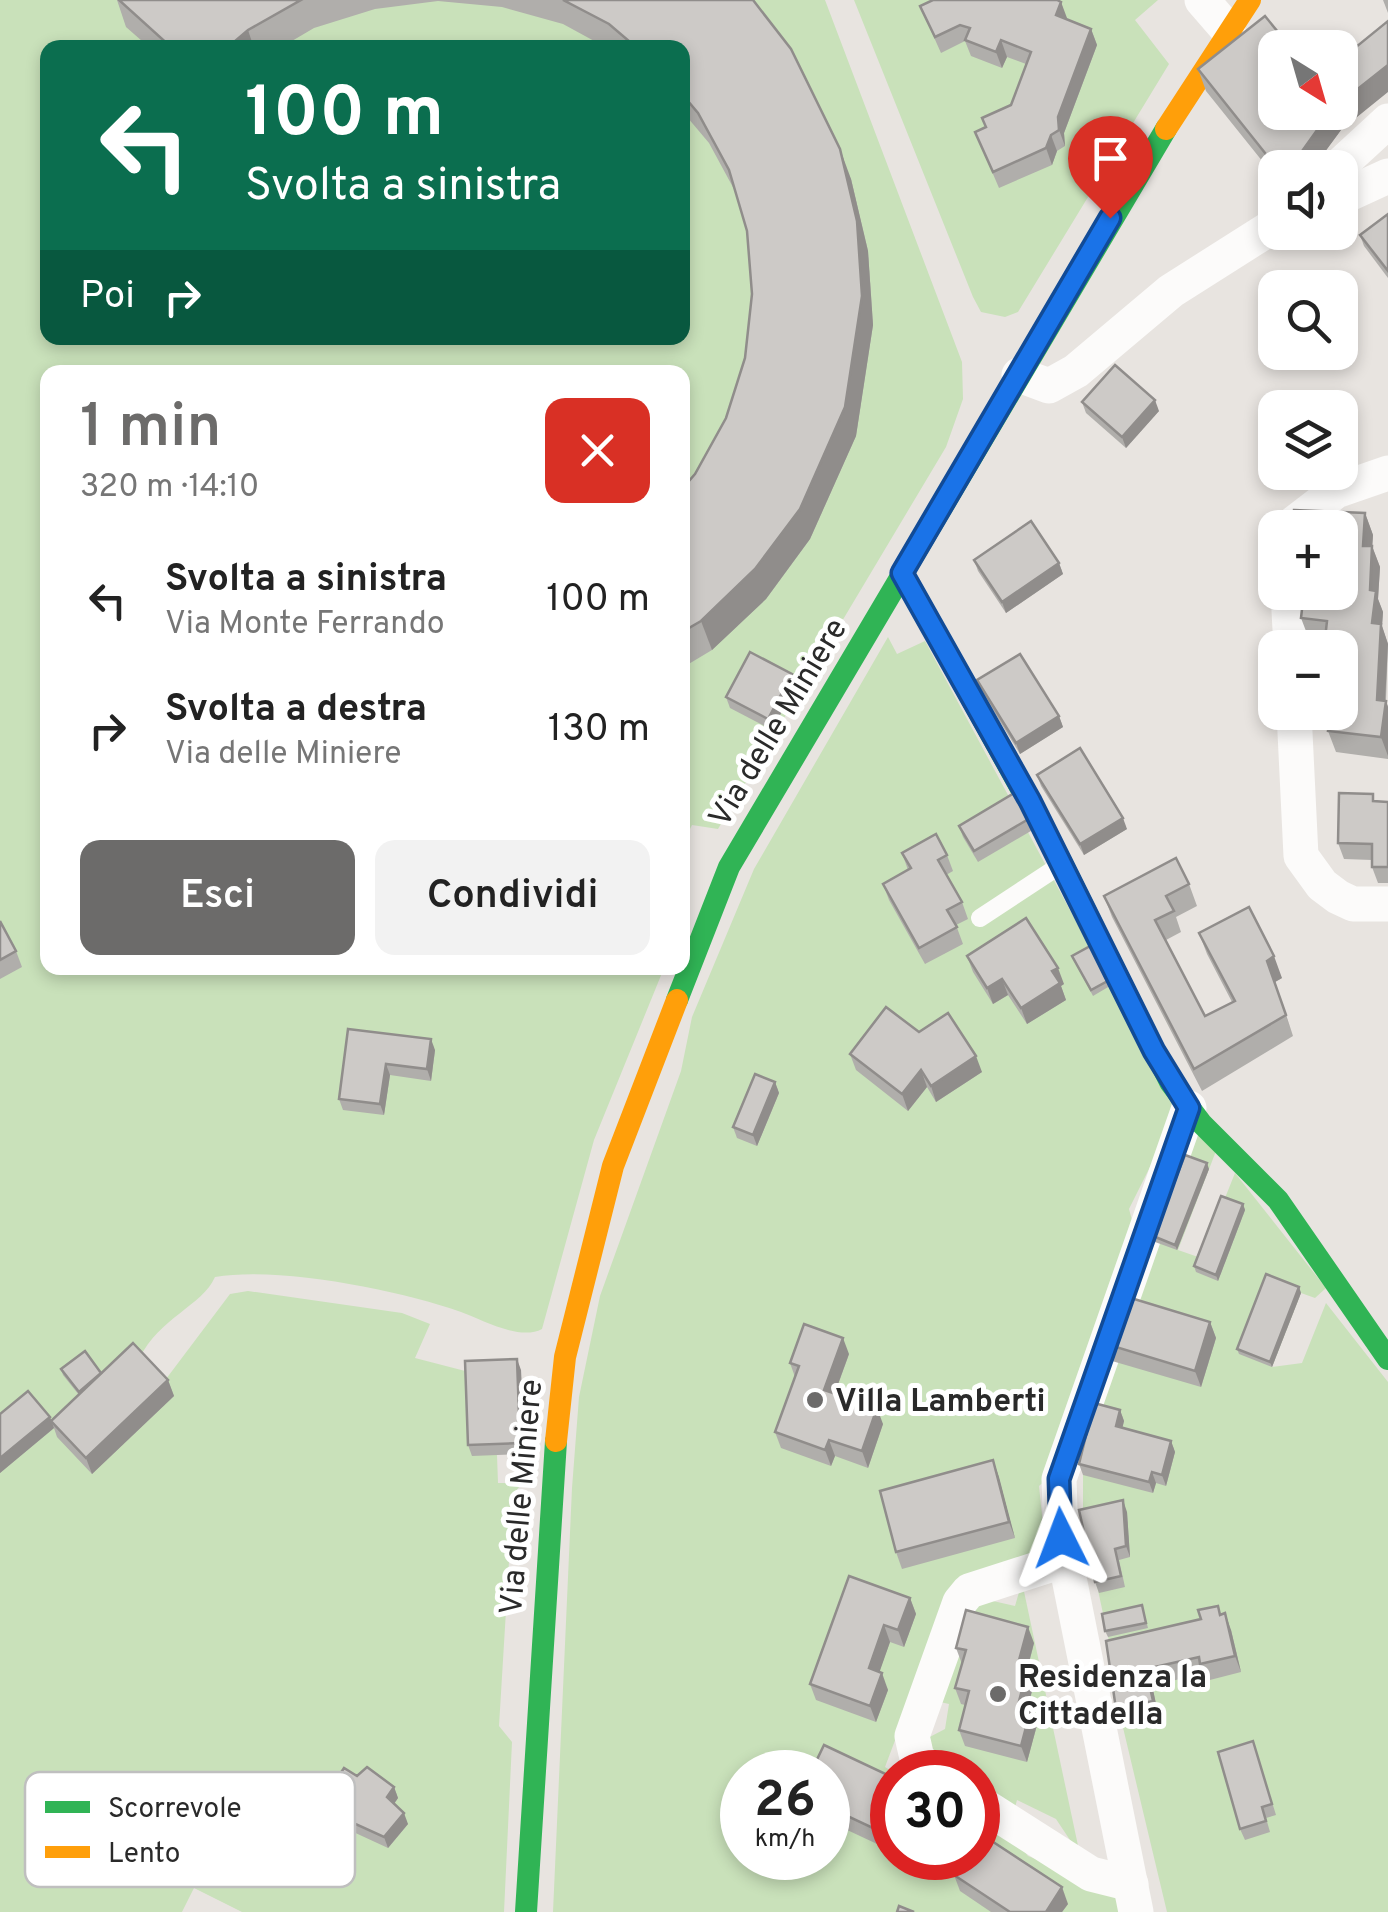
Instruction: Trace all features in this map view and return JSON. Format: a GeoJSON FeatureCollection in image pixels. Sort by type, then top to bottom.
{"type":"FeatureCollection","features":[{"type":"Feature","properties":{"kind":"street"},"geometry":{"type":"LineString","coordinates":[[1202,0],[1228,30]]}},
{"type":"Feature","properties":{"kind":"street","name":"Via delle Miniere"},"geometry":{"type":"LineString","coordinates":[[690,968],[729,867],[1128,187],[1250,0]]}},
{"type":"Feature","properties":{"kind":"street"},"geometry":{"type":"LineString","coordinates":[[1357,150],[1388,121]]}},
{"type":"Feature","properties":{"kind":"street"},"geometry":{"type":"LineString","coordinates":[[1358,190],[1388,176]]}},
{"type":"Feature","properties":{"kind":"street"},"geometry":{"type":"LineString","coordinates":[[1019,376],[1049,386],[1076,370],[1172,291],[1258,236]]}},
{"type":"Feature","properties":{"kind":"street"},"geometry":{"type":"LineString","coordinates":[[1172,291],[1224,288],[1272,250]]}},
{"type":"Feature","properties":{"kind":"street"},"geometry":{"type":"LineString","coordinates":[[1311,510],[1336,491],[1388,473]]}},
{"type":"Feature","properties":{"kind":"street"},"geometry":{"type":"LineString","coordinates":[[902,573],[1062,863],[1162,1067],[1189,1108],[1278,1200],[1388,1359]]}},
{"type":"Feature","properties":{"kind":"street"},"geometry":{"type":"LineString","coordinates":[[1295,730],[1302,856],[1322,884],[1338,897],[1353,904],[1388,904]]}},
{"type":"Feature","properties":{"kind":"street","name":"Via delle Miniere"},"geometry":{"type":"LineString","coordinates":[[526,1912],[556,1436],[568,1334],[613,1166],[687,975]]}},
{"type":"Feature","properties":{"kind":"street"},"geometry":{"type":"LineString","coordinates":[[1134,1898],[1065,1560],[1059,1479],[1189,1108]]}},
{"type":"Feature","properties":{"kind":"street"},"geometry":{"type":"LineString","coordinates":[[1065,1468],[1155,1912]]}},
{"type":"Feature","properties":{"kind":"street"},"geometry":{"type":"LineString","coordinates":[[915,1750],[912,1736],[960,1602],[969,1591],[1065,1560]]}},
{"type":"Feature","properties":{"kind":"street"},"geometry":{"type":"LineString","coordinates":[[1000,1816],[1134,1898]]}},
{"type":"Feature","properties":{"kind":"lane"},"geometry":{"type":"LineString","coordinates":[[980,918],[1062,863]]}},
{"type":"Feature","properties":{"kind":"green space"},"geometry":{"type":"Polygon","coordinates":[[[0,0],[825,0],[962,362],[963,399],[946,447],[718,829],[692,825],[690,829],[690,365],[40,365],[40,975],[661,975],[594,1140],[542,1329],[513,1331],[373,1288],[305,1277],[241,1274],[215,1277],[201,1296],[158,1333],[139,1359],[163,1383],[230,1294],[248,1291],[402,1313],[430,1324],[415,1358],[469,1372],[497,1455],[498,1483],[522,1483],[513,1495],[499,1726],[512,1742],[504,1912],[242,1912],[194,1888],[182,1912],[0,1912],[0,0]]]}},
{"type":"Feature","properties":{"kind":"green space"},"geometry":{"type":"Polygon","coordinates":[[[854,0],[1158,0],[1135,20],[1169,64],[1018,312],[1005,317],[981,312],[973,297],[854,0]]]}},
{"type":"Feature","properties":{"kind":"green space"},"geometry":{"type":"Polygon","coordinates":[[[888,637],[897,654],[925,641],[1175,1105],[1167,1133],[1129,1209],[1132,1220],[1050,1476],[1039,1486],[1045,1545],[1042,1552],[949,1597],[891,1750],[870,1750],[870,1880],[1000,1880],[1000,1830],[1028,1856],[1077,1875],[1119,1899],[1122,1912],[553,1912],[579,1397],[600,1296],[681,1071],[692,1017],[754,869],[888,637]]]}},
{"type":"Feature","properties":{"kind":"green space"},"geometry":{"type":"Polygon","coordinates":[[[1199,1130],[1216,1151],[1178,1250],[1201,1258],[1235,1173],[1326,1288],[1315,1298],[1301,1293],[1272,1367],[1302,1363],[1326,1303],[1388,1382],[1388,1912],[1167,1912],[1115,1694],[1120,1692],[1083,1521],[1083,1475],[1112,1361],[1199,1130]]]}},
{"type":"Feature","properties":{"kind":"green space"},"geometry":{"type":"Polygon","coordinates":[[[1022,1582],[1080,1855],[1056,1819],[1017,1800],[1014,1811],[1000,1800],[1000,1750],[928,1750],[922,1741],[945,1729],[949,1704],[931,1700],[971,1596],[1015,1606],[1022,1582]]]}},
{"type":"Feature","properties":{"kind":"building"},"geometry":{"type":"Polygon","coordinates":[[[119,0],[301,0],[236,40],[163,40],[119,0]]]}},
{"type":"Feature","properties":{"kind":"building"},"geometry":{"type":"Polygon","coordinates":[[[563,0],[753,0],[791,49],[840,149],[857,221],[862,296],[845,407],[800,509],[755,569],[690,627],[690,480],[726,418],[745,358],[752,294],[747,231],[729,170],[690,104],[690,40],[628,40],[609,24],[563,0]]]}},
{"type":"Feature","properties":{"kind":"building"},"geometry":{"type":"Polygon","coordinates":[[[933,0],[1057,0],[1061,2],[1056,15],[1091,29],[1058,117],[1059,130],[1051,135],[1046,148],[993,172],[975,132],[986,127],[982,118],[1011,105],[1031,52],[1001,40],[996,52],[965,40],[970,28],[960,25],[935,37],[920,6],[933,0]]]}},
{"type":"Feature","properties":{"kind":"building"},"geometry":{"type":"Polygon","coordinates":[[[1265,16],[1276,30],[1258,30],[1258,130],[1317,130],[1303,150],[1263,150],[1198,69],[1265,16]]]}},
{"type":"Feature","properties":{"kind":"building"},"geometry":{"type":"Polygon","coordinates":[[[1388,21],[1388,65],[1358,89],[1358,45],[1388,21]]]}},
{"type":"Feature","properties":{"kind":"building"},"geometry":{"type":"Polygon","coordinates":[[[1388,214],[1388,271],[1360,235],[1388,214]]]}},
{"type":"Feature","properties":{"kind":"building"},"geometry":{"type":"Polygon","coordinates":[[[1115,365],[1155,400],[1122,437],[1082,402],[1115,365]]]}},
{"type":"Feature","properties":{"kind":"building"},"geometry":{"type":"Polygon","coordinates":[[[1358,513],[1365,513],[1363,546],[1372,546],[1370,590],[1376,591],[1372,623],[1381,624],[1377,700],[1386,701],[1381,737],[1328,731],[1358,730],[1358,630],[1326,630],[1327,621],[1301,618],[1302,610],[1358,610],[1358,513]]]}},
{"type":"Feature","properties":{"kind":"building"},"geometry":{"type":"Polygon","coordinates":[[[1031,521],[1059,563],[1002,602],[974,560],[1031,521]]]}},
{"type":"Feature","properties":{"kind":"building"},"geometry":{"type":"Polygon","coordinates":[[[750,652],[792,674],[768,719],[726,697],[750,652]]]}},
{"type":"Feature","properties":{"kind":"building"},"geometry":{"type":"Polygon","coordinates":[[[1020,654],[1059,716],[1016,743],[977,680],[1020,654]]]}},
{"type":"Feature","properties":{"kind":"building"},"geometry":{"type":"Polygon","coordinates":[[[1080,748],[1123,818],[1080,844],[1037,775],[1080,748]]]}},
{"type":"Feature","properties":{"kind":"building"},"geometry":{"type":"Polygon","coordinates":[[[1016,792],[1032,817],[974,851],[959,826],[1016,792]]]}},
{"type":"Feature","properties":{"kind":"building"},"geometry":{"type":"Polygon","coordinates":[[[1339,793],[1373,794],[1373,801],[1388,802],[1388,867],[1372,867],[1372,844],[1338,843],[1339,793]]]}},
{"type":"Feature","properties":{"kind":"building"},"geometry":{"type":"Polygon","coordinates":[[[936,834],[947,855],[938,860],[962,902],[947,910],[957,927],[919,948],[883,884],[911,868],[902,853],[936,834]]]}},
{"type":"Feature","properties":{"kind":"building"},"geometry":{"type":"Polygon","coordinates":[[[1176,858],[1189,884],[1166,896],[1174,911],[1155,920],[1205,1016],[1235,1001],[1199,933],[1249,907],[1274,956],[1267,961],[1286,1015],[1194,1069],[1104,896],[1176,858]]]}},
{"type":"Feature","properties":{"kind":"building"},"geometry":{"type":"Polygon","coordinates":[[[1026,918],[1058,968],[1052,971],[1060,983],[1021,1008],[1002,979],[987,988],[967,956],[1026,918]]]}},
{"type":"Feature","properties":{"kind":"building"},"geometry":{"type":"Polygon","coordinates":[[[0,921],[16,951],[0,960],[0,921]]]}},
{"type":"Feature","properties":{"kind":"building"},"geometry":{"type":"Polygon","coordinates":[[[1094,944],[1113,978],[1091,990],[1072,956],[1094,944]]]}},
{"type":"Feature","properties":{"kind":"building"},"geometry":{"type":"Polygon","coordinates":[[[886,1007],[919,1032],[948,1013],[976,1056],[931,1086],[921,1070],[902,1094],[850,1054],[886,1007]]]}},
{"type":"Feature","properties":{"kind":"building"},"geometry":{"type":"Polygon","coordinates":[[[348,1029],[431,1039],[427,1069],[386,1064],[380,1104],[339,1099],[348,1029]]]}},
{"type":"Feature","properties":{"kind":"building"},"geometry":{"type":"Polygon","coordinates":[[[755,1074],[775,1082],[753,1135],[733,1127],[755,1074]]]}},
{"type":"Feature","properties":{"kind":"building"},"geometry":{"type":"Polygon","coordinates":[[[1185,1155],[1207,1163],[1175,1245],[1153,1236],[1185,1155]]]}},
{"type":"Feature","properties":{"kind":"building"},"geometry":{"type":"Polygon","coordinates":[[[1221,1196],[1243,1204],[1216,1275],[1194,1266],[1221,1196]]]}},
{"type":"Feature","properties":{"kind":"building"},"geometry":{"type":"Polygon","coordinates":[[[1266,1274],[1299,1287],[1270,1362],[1237,1349],[1266,1274]]]}},
{"type":"Feature","properties":{"kind":"building"},"geometry":{"type":"Polygon","coordinates":[[[1121,1295],[1210,1322],[1195,1371],[1106,1344],[1121,1295]]]}},
{"type":"Feature","properties":{"kind":"building","name":"Villa Lamberti"},"geometry":{"type":"Polygon","coordinates":[[[804,1324],[843,1338],[824,1390],[877,1408],[862,1451],[829,1440],[825,1450],[775,1432],[799,1366],[790,1363],[804,1324]]]}},
{"type":"Feature","properties":{"kind":"building"},"geometry":{"type":"Polygon","coordinates":[[[133,1343],[168,1380],[86,1458],[51,1421],[133,1343]]]}},
{"type":"Feature","properties":{"kind":"building"},"geometry":{"type":"Polygon","coordinates":[[[85,1351],[101,1373],[79,1392],[61,1369],[85,1351]]]}},
{"type":"Feature","properties":{"kind":"building"},"geometry":{"type":"Polygon","coordinates":[[[517,1359],[520,1443],[468,1445],[465,1361],[517,1359]]]}},
{"type":"Feature","properties":{"kind":"building"},"geometry":{"type":"Polygon","coordinates":[[[28,1391],[50,1417],[0,1458],[0,1414],[28,1391]]]}},
{"type":"Feature","properties":{"kind":"building"},"geometry":{"type":"Polygon","coordinates":[[[1094,1403],[1120,1410],[1116,1426],[1171,1441],[1162,1475],[1152,1472],[1149,1482],[1079,1464],[1094,1403]]]}},
{"type":"Feature","properties":{"kind":"building"},"geometry":{"type":"Polygon","coordinates":[[[993,1460],[1009,1522],[896,1552],[880,1491],[993,1460]]]}},
{"type":"Feature","properties":{"kind":"building"},"geometry":{"type":"Polygon","coordinates":[[[1123,1500],[1126,1546],[1115,1549],[1121,1576],[1095,1582],[1079,1510],[1123,1500]]]}},
{"type":"Feature","properties":{"kind":"building"},"geometry":{"type":"Polygon","coordinates":[[[849,1576],[910,1598],[898,1630],[884,1625],[869,1668],[882,1673],[870,1706],[810,1684],[849,1576]]]}},
{"type":"Feature","properties":{"kind":"building"},"geometry":{"type":"Polygon","coordinates":[[[1142,1605],[1146,1623],[1105,1631],[1102,1614],[1142,1605]]]}},
{"type":"Feature","properties":{"kind":"building"},"geometry":{"type":"Polygon","coordinates":[[[1218,1606],[1220,1615],[1225,1613],[1235,1656],[1200,1664],[1199,1657],[1146,1669],[1153,1701],[1116,1709],[1106,1641],[1201,1619],[1198,1610],[1218,1606]]]}},
{"type":"Feature","properties":{"kind":"building","name":"Residenza la Cittadella"},"geometry":{"type":"Polygon","coordinates":[[[966,1610],[1028,1627],[1018,1664],[1028,1667],[1018,1705],[1031,1708],[1021,1746],[959,1730],[969,1691],[955,1688],[966,1650],[956,1648],[966,1610]]]}},
{"type":"Feature","properties":{"kind":"building"},"geometry":{"type":"Polygon","coordinates":[[[1253,1741],[1272,1804],[1262,1807],[1266,1821],[1240,1829],[1218,1752],[1253,1741]]]}},
{"type":"Feature","properties":{"kind":"building"},"geometry":{"type":"Polygon","coordinates":[[[850,1757],[870,1767],[870,1827],[850,1817],[850,1757]]]}},
{"type":"Feature","properties":{"kind":"building"},"geometry":{"type":"Polygon","coordinates":[[[367,1767],[394,1787],[387,1797],[404,1813],[384,1837],[355,1824],[357,1776],[367,1767]]]}},
{"type":"Feature","properties":{"kind":"building"},"geometry":{"type":"Polygon","coordinates":[[[1000,1846],[1062,1887],[1046,1912],[1010,1912],[962,1880],[1000,1880],[1000,1846]]]}},
{"type":"Feature","properties":{"kind":"traffic: fast"},"geometry":{"type":"LineString","coordinates":[[690,967],[729,867],[1166,129]]}},
{"type":"Feature","properties":{"kind":"traffic: fast"},"geometry":{"type":"LineString","coordinates":[[902,573],[1062,863],[1170,1082],[1201,1123],[1278,1200],[1388,1359]]}},
{"type":"Feature","properties":{"kind":"traffic: fast"},"geometry":{"type":"LineString","coordinates":[[677,1000],[687,975]]}},
{"type":"Feature","properties":{"kind":"traffic: fast"},"geometry":{"type":"LineString","coordinates":[[526,1912],[556,1441]]}},
{"type":"Feature","properties":{"kind":"traffic: slow"},"geometry":{"type":"LineString","coordinates":[[1166,129],[1250,0]]}},
{"type":"Feature","properties":{"kind":"traffic: slow"},"geometry":{"type":"LineString","coordinates":[[556,1441],[565,1357],[613,1166],[677,1000]]}},
{"type":"Feature","properties":{"kind":"place","name":"Villa Lamberti"},"geometry":{"type":"Point","coordinates":[815,1400]}},
{"type":"Feature","properties":{"kind":"place","name":"Residenza la Cittadella"},"geometry":{"type":"Point","coordinates":[998,1694]}},
{"type":"Feature","properties":{"kind":"route"},"geometry":{"type":"LineString","coordinates":[[1061,1538],[1059,1479],[1189,1108],[1170,1082],[1030,801],[902,573],[994,422],[1110,218]]}}]}
